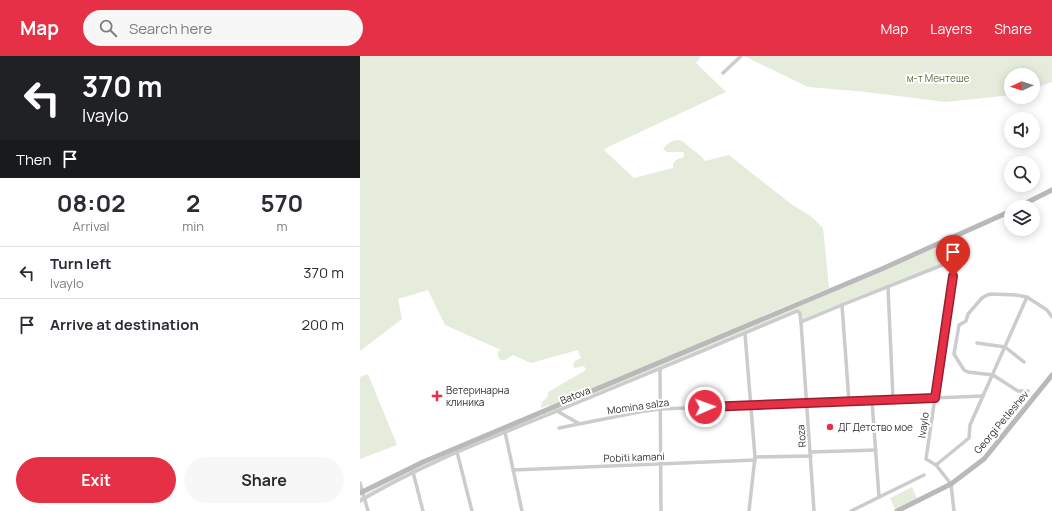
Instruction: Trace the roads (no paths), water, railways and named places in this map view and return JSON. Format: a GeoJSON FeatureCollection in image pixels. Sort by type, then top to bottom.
{"type":"FeatureCollection","features":[{"type":"Feature","properties":{"kind":"main road"},"geometry":{"type":"LineString","coordinates":[[1032,200],[1052,190]]}},
{"type":"Feature","properties":{"kind":"main road"},"geometry":{"type":"LineString","coordinates":[[361,492],[423,462],[884,268],[1004,214]]}},
{"type":"Feature","properties":{"kind":"main road","name":"Georgi Petleshev"},"geometry":{"type":"LineString","coordinates":[[897,511],[951,484],[984,459],[1052,375]]}},
{"type":"Feature","properties":{"kind":"street"},"geometry":{"type":"LineString","coordinates":[[723,73],[741,56]]}},
{"type":"Feature","properties":{"kind":"street","name":"Ivaylo"},"geometry":{"type":"LineString","coordinates":[[888,287],[955,260],[926,459],[936,465],[951,484]]}},
{"type":"Feature","properties":{"kind":"street"},"geometry":{"type":"LineString","coordinates":[[801,322],[888,287],[893,399]]}},
{"type":"Feature","properties":{"kind":"street"},"geometry":{"type":"LineString","coordinates":[[1028,390],[1018,391],[993,375],[965,371],[955,356],[954,351],[959,325],[966,321],[968,314],[973,308],[984,296],[989,294],[1027,297],[1047,310],[1052,317]]}},
{"type":"Feature","properties":{"kind":"street"},"geometry":{"type":"LineString","coordinates":[[936,465],[969,438],[970,426],[1027,297]]}},
{"type":"Feature","properties":{"kind":"street"},"geometry":{"type":"LineString","coordinates":[[842,305],[849,402]]}},
{"type":"Feature","properties":{"kind":"street","name":"Batova"},"geometry":{"type":"LineString","coordinates":[[360,500],[412,472],[457,452],[745,334],[796,311],[799,312]]}},
{"type":"Feature","properties":{"kind":"street","name":"Roza"},"geometry":{"type":"LineString","coordinates":[[799,312],[811,454],[814,511]]}},
{"type":"Feature","properties":{"kind":"street"},"geometry":{"type":"LineString","coordinates":[[745,334],[755,458],[749,511]]}},
{"type":"Feature","properties":{"kind":"street"},"geometry":{"type":"LineString","coordinates":[[977,343],[1005,347],[1024,362]]}},
{"type":"Feature","properties":{"kind":"street"},"geometry":{"type":"LineString","coordinates":[[660,369],[661,511]]}},
{"type":"Feature","properties":{"kind":"street","name":"Momina salza"},"geometry":{"type":"LineString","coordinates":[[559,428],[579,423],[660,409],[983,396]]}},
{"type":"Feature","properties":{"kind":"street"},"geometry":{"type":"LineString","coordinates":[[872,400],[879,498]]}},
{"type":"Feature","properties":{"kind":"street"},"geometry":{"type":"LineString","coordinates":[[556,411],[579,423]]}},
{"type":"Feature","properties":{"kind":"street"},"geometry":{"type":"LineString","coordinates":[[505,432],[522,511]]}},
{"type":"Feature","properties":{"kind":"street"},"geometry":{"type":"LineString","coordinates":[[811,454],[876,450]]}},
{"type":"Feature","properties":{"kind":"street"},"geometry":{"type":"LineString","coordinates":[[457,452],[472,511]]}},
{"type":"Feature","properties":{"kind":"street","name":"Pobiti kamani"},"geometry":{"type":"LineString","coordinates":[[513,470],[660,464],[811,454]]}},
{"type":"Feature","properties":{"kind":"street"},"geometry":{"type":"LineString","coordinates":[[412,472],[423,511]]}},
{"type":"Feature","properties":{"kind":"street"},"geometry":{"type":"LineString","coordinates":[[851,511],[924,475]]}},
{"type":"Feature","properties":{"kind":"street"},"geometry":{"type":"LineString","coordinates":[[360,483],[361,492],[368,511]]}},
{"type":"Feature","properties":{"kind":"street"},"geometry":{"type":"LineString","coordinates":[[951,484],[954,511]]}},
{"type":"Feature","properties":{"kind":"place","name":"Ветеринарна клиника"},"geometry":{"type":"Point","coordinates":[437,396]}},
{"type":"Feature","properties":{"kind":"place","name":"ДГ Детство мое"},"geometry":{"type":"Point","coordinates":[830,427]}},
{"type":"Feature","properties":{"kind":"park label","name":"м-т Ментeше"},"geometry":{"type":"Point","coordinates":[938,78]}}]}
